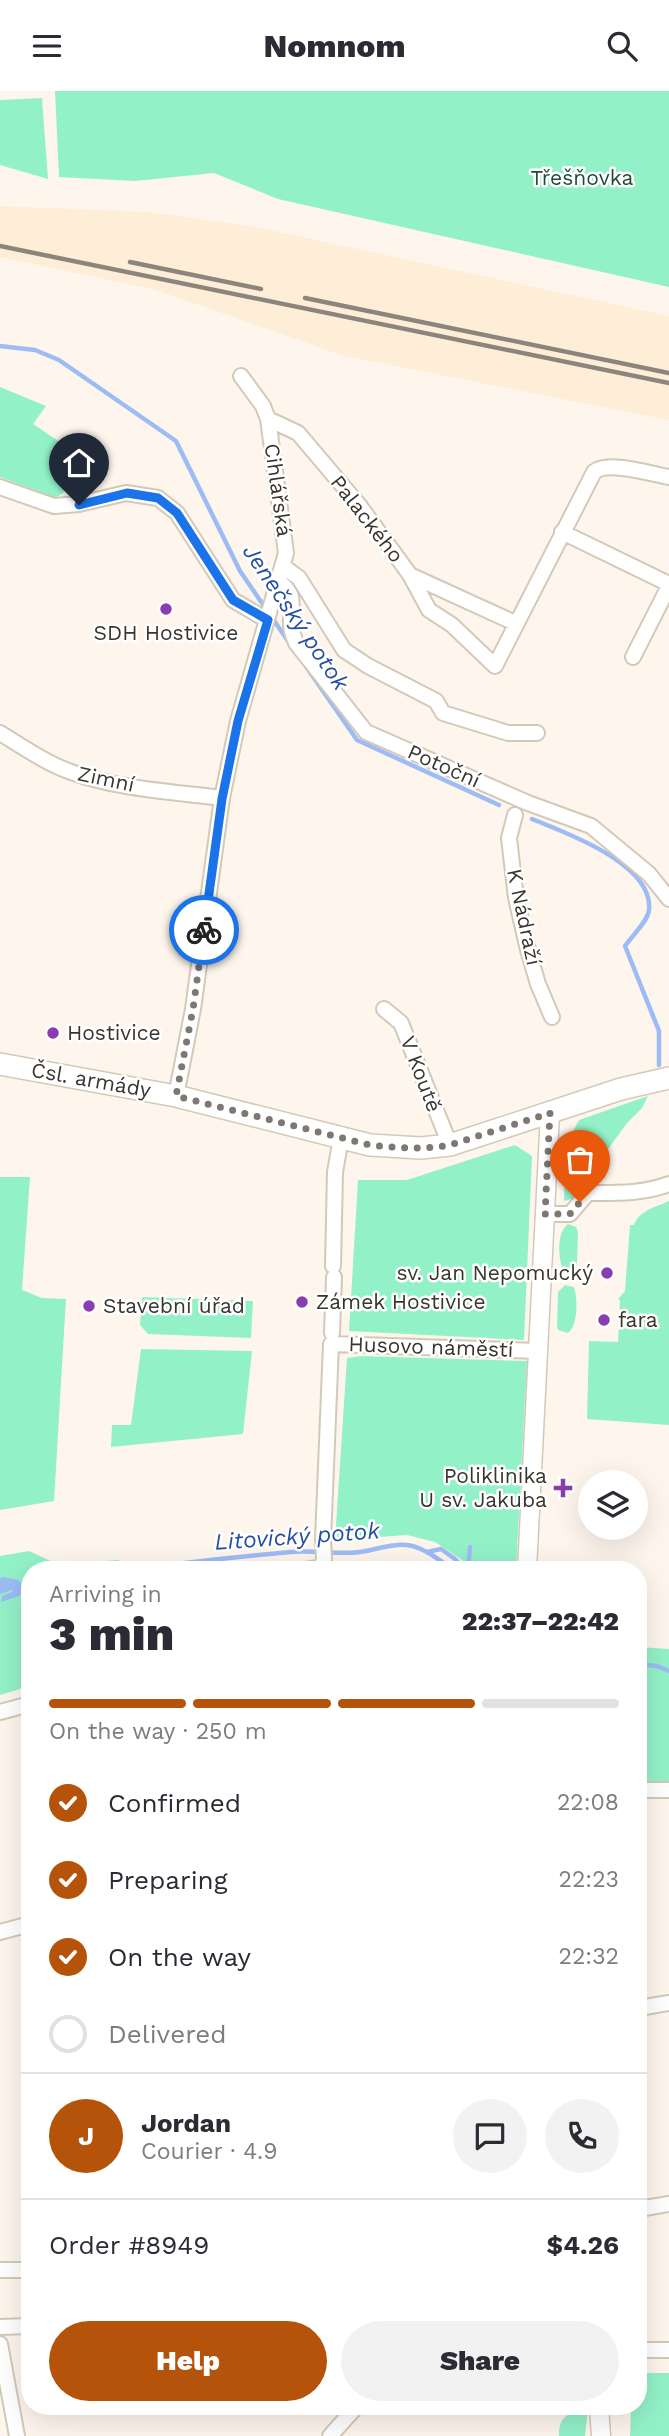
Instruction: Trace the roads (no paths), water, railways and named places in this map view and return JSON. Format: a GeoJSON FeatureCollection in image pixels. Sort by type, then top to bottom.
{"type":"FeatureCollection","features":[{"type":"Feature","properties":{"kind":"main road","name":"Čsl. armády"},"geometry":{"type":"LineString","coordinates":[[0,1064],[176,1096],[370,1145],[429,1148],[450,1145],[621,1090],[669,1078]]}},
{"type":"Feature","properties":{"kind":"street"},"geometry":{"type":"LineString","coordinates":[[241,376],[268,419]]}},
{"type":"Feature","properties":{"kind":"street","name":"Cihlářská"},"geometry":{"type":"LineString","coordinates":[[176,1096],[193,1009],[222,799],[238,721],[286,553],[268,419]]}},
{"type":"Feature","properties":{"kind":"street","name":"Palackého"},"geometry":{"type":"LineString","coordinates":[[268,419],[298,433],[359,505],[410,575],[515,623]]}},
{"type":"Feature","properties":{"kind":"street"},"geometry":{"type":"LineString","coordinates":[[410,575],[429,610],[452,625],[495,666],[593,473],[600,467],[611,466],[669,477]]}},
{"type":"Feature","properties":{"kind":"street"},"geometry":{"type":"LineString","coordinates":[[0,487],[54,506],[79,505],[127,493],[158,498],[177,513],[233,600],[268,620]]}},
{"type":"Feature","properties":{"kind":"street"},"geometry":{"type":"LineString","coordinates":[[562,533],[669,585],[633,657]]}},
{"type":"Feature","properties":{"kind":"street"},"geometry":{"type":"LineString","coordinates":[[282,574],[299,577],[344,650],[368,666],[436,701],[443,713],[509,733],[537,733]]}},
{"type":"Feature","properties":{"kind":"street","name":"Potoční"},"geometry":{"type":"LineString","coordinates":[[282,574],[293,602],[290,628],[296,643],[366,731],[528,803],[591,827],[649,874],[669,899]]}},
{"type":"Feature","properties":{"kind":"street","name":"Zimní"},"geometry":{"type":"LineString","coordinates":[[0,733],[40,758],[97,781],[222,799]]}},
{"type":"Feature","properties":{"kind":"street","name":"K Nádraží"},"geometry":{"type":"LineString","coordinates":[[515,815],[509,838],[516,898],[528,950],[552,1017]]}},
{"type":"Feature","properties":{"kind":"street","name":"V Koutě"},"geometry":{"type":"LineString","coordinates":[[384,1009],[401,1023],[450,1145]]}},
{"type":"Feature","properties":{"kind":"street","name":"Husovo náměstí"},"geometry":{"type":"LineString","coordinates":[[527,1561],[550,1113]]}},
{"type":"Feature","properties":{"kind":"street","name":"Husovo náměstí"},"geometry":{"type":"LineString","coordinates":[[332,1333],[335,1172],[341,1138]]}},
{"type":"Feature","properties":{"kind":"street"},"geometry":{"type":"LineString","coordinates":[[545,1214],[570,1214],[588,1193],[628,1193],[669,1184]]}},
{"type":"Feature","properties":{"kind":"street","name":"Husovo náměstí"},"geometry":{"type":"LineString","coordinates":[[324,1561],[331,1344],[538,1351]]}},
{"type":"Feature","properties":{"kind":"street"},"geometry":{"type":"LineString","coordinates":[[0,1712],[21,1706]]}},
{"type":"Feature","properties":{"kind":"street"},"geometry":{"type":"LineString","coordinates":[[647,1790],[669,1790]]}},
{"type":"Feature","properties":{"kind":"street"},"geometry":{"type":"LineString","coordinates":[[0,1932],[21,1926]]}},
{"type":"Feature","properties":{"kind":"street"},"geometry":{"type":"LineString","coordinates":[[647,2007],[669,2003]]}},
{"type":"Feature","properties":{"kind":"street"},"geometry":{"type":"LineString","coordinates":[[647,2208],[669,2204]]}},
{"type":"Feature","properties":{"kind":"street"},"geometry":{"type":"LineString","coordinates":[[0,2270],[21,2270]]}},
{"type":"Feature","properties":{"kind":"street"},"geometry":{"type":"LineString","coordinates":[[0,2327],[21,2326]]}},
{"type":"Feature","properties":{"kind":"street"},"geometry":{"type":"LineString","coordinates":[[0,2344],[17,2436]]}},
{"type":"Feature","properties":{"kind":"street"},"geometry":{"type":"LineString","coordinates":[[647,2350],[669,2350]]}},
{"type":"Feature","properties":{"kind":"street"},"geometry":{"type":"LineString","coordinates":[[330,2436],[349,2415]]}},
{"type":"Feature","properties":{"kind":"street"},"geometry":{"type":"LineString","coordinates":[[600,2415],[601,2436]]}},
{"type":"Feature","properties":{"kind":"water"},"geometry":{"type":"Polygon","coordinates":[[[0,1578],[18,1580],[21,1595],[1,1602],[2,1596],[12,1590],[0,1594],[0,1578]]]}},
{"type":"Feature","properties":{"kind":"waterway","name":"Jenečský potok"},"geometry":{"type":"LineString","coordinates":[[0,346],[35,350],[59,360],[176,441],[240,571],[266,609]]}},
{"type":"Feature","properties":{"kind":"waterway","name":"Jenečský potok"},"geometry":{"type":"LineString","coordinates":[[271,616],[290,644]]}},
{"type":"Feature","properties":{"kind":"waterway","name":"Jenečský potok"},"geometry":{"type":"LineString","coordinates":[[307,668],[357,740],[499,805]]}},
{"type":"Feature","properties":{"kind":"waterway","name":"Jenečský potok"},"geometry":{"type":"LineString","coordinates":[[532,819],[605,853],[638,878],[647,893],[648,914],[625,946],[659,1031],[659,1065]]}},
{"type":"Feature","properties":{"kind":"waterway","name":"Litovický potok"},"geometry":{"type":"LineString","coordinates":[[205,1561],[291,1552],[360,1552],[401,1545],[426,1551],[441,1561]]}},
{"type":"Feature","properties":{"kind":"waterway","name":"Jenečský potok"},"geometry":{"type":"LineString","coordinates":[[469,1561],[470,1547]]}},
{"type":"Feature","properties":{"kind":"waterway"},"geometry":{"type":"LineString","coordinates":[[427,1552],[441,1549],[457,1561]]}},
{"type":"Feature","properties":{"kind":"waterway","name":"Litovický potok"},"geometry":{"type":"LineString","coordinates":[[647,1665],[669,1671]]}},
{"type":"Feature","properties":{"kind":"railway"},"geometry":{"type":"LineString","coordinates":[[0,246],[669,383]]}},
{"type":"Feature","properties":{"kind":"railway"},"geometry":{"type":"LineString","coordinates":[[130,262],[261,289]]}},
{"type":"Feature","properties":{"kind":"railway"},"geometry":{"type":"LineString","coordinates":[[305,298],[669,373]]}},
{"type":"Feature","properties":{"kind":"place","name":"SDH Hostivice"},"geometry":{"type":"Point","coordinates":[166,609]}},
{"type":"Feature","properties":{"kind":"place","name":"Hostivice"},"geometry":{"type":"Point","coordinates":[53,1033]}},
{"type":"Feature","properties":{"kind":"place","name":"sv. Jan Nepomucký"},"geometry":{"type":"Point","coordinates":[607,1273]}},
{"type":"Feature","properties":{"kind":"place","name":"Zámek Hostivice"},"geometry":{"type":"Point","coordinates":[302,1302]}},
{"type":"Feature","properties":{"kind":"place","name":"Stavební úřad"},"geometry":{"type":"Point","coordinates":[89,1306]}},
{"type":"Feature","properties":{"kind":"place","name":"fara"},"geometry":{"type":"Point","coordinates":[604,1320]}},
{"type":"Feature","properties":{"kind":"place","name":"Poliklinika U sv. Jakuba"},"geometry":{"type":"Point","coordinates":[563,1488]}},
{"type":"Feature","properties":{"kind":"park label","name":"Třešňovka"},"geometry":{"type":"Point","coordinates":[582,178]}}]}
